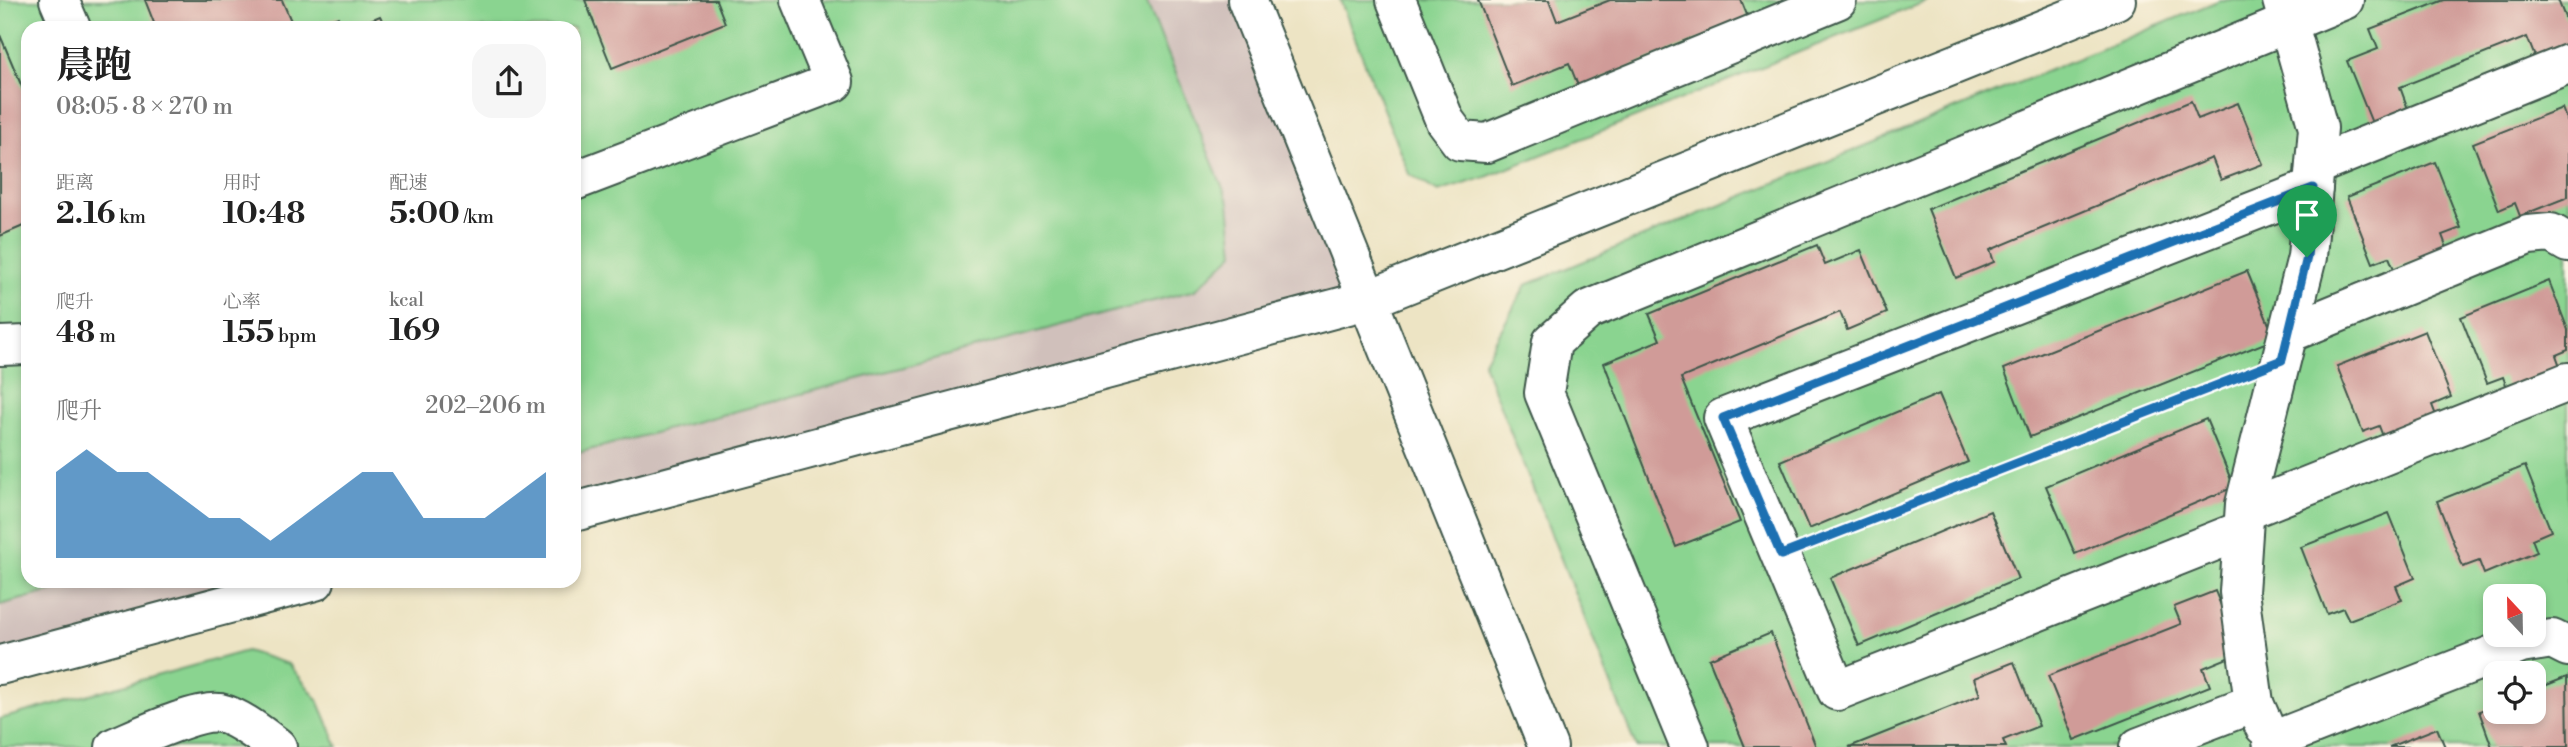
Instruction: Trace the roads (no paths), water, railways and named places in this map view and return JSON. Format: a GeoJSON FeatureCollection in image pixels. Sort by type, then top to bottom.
{"type":"FeatureCollection","features":[{"type":"Feature","properties":{"kind":"street"},"geometry":{"type":"LineString","coordinates":[[59,0],[68,21]]}},
{"type":"Feature","properties":{"kind":"street"},"geometry":{"type":"LineString","coordinates":[[581,178],[834,82],[800,0]]}},
{"type":"Feature","properties":{"kind":"street"},"geometry":{"type":"LineString","coordinates":[[1247,0],[1548,747]]}},
{"type":"Feature","properties":{"kind":"street"},"geometry":{"type":"LineString","coordinates":[[1396,0],[1445,121],[1460,141],[1487,143],[1837,0]]}},
{"type":"Feature","properties":{"kind":"street"},"geometry":{"type":"LineString","coordinates":[[581,510],[1367,300],[2116,0]]}},
{"type":"Feature","properties":{"kind":"street"},"geometry":{"type":"LineString","coordinates":[[1690,747],[1544,393],[1552,342],[1588,310],[2286,11],[2344,0]]}},
{"type":"Feature","properties":{"kind":"street"},"geometry":{"type":"LineString","coordinates":[[2286,11],[2318,128],[2307,257],[2244,521],[2239,592],[2254,703],[2273,744],[2521,644],[2552,639],[2568,647]]}},
{"type":"Feature","properties":{"kind":"street"},"geometry":{"type":"LineString","coordinates":[[2568,64],[2314,177],[1723,418],[1837,691],[2568,382]]}},
{"type":"Feature","properties":{"kind":"street"},"geometry":{"type":"LineString","coordinates":[[2286,346],[2528,234],[2551,233],[2568,243]]}},
{"type":"Feature","properties":{"kind":"street"},"geometry":{"type":"LineString","coordinates":[[0,346],[21,345]]}},
{"type":"Feature","properties":{"kind":"street"},"geometry":{"type":"LineString","coordinates":[[0,665],[284,588]]}},
{"type":"Feature","properties":{"kind":"street"},"geometry":{"type":"LineString","coordinates":[[2139,747],[2254,703]]}},
{"type":"Feature","properties":{"kind":"street"},"geometry":{"type":"LineString","coordinates":[[115,747],[180,721],[219,713],[258,733],[277,747]]}}]}
